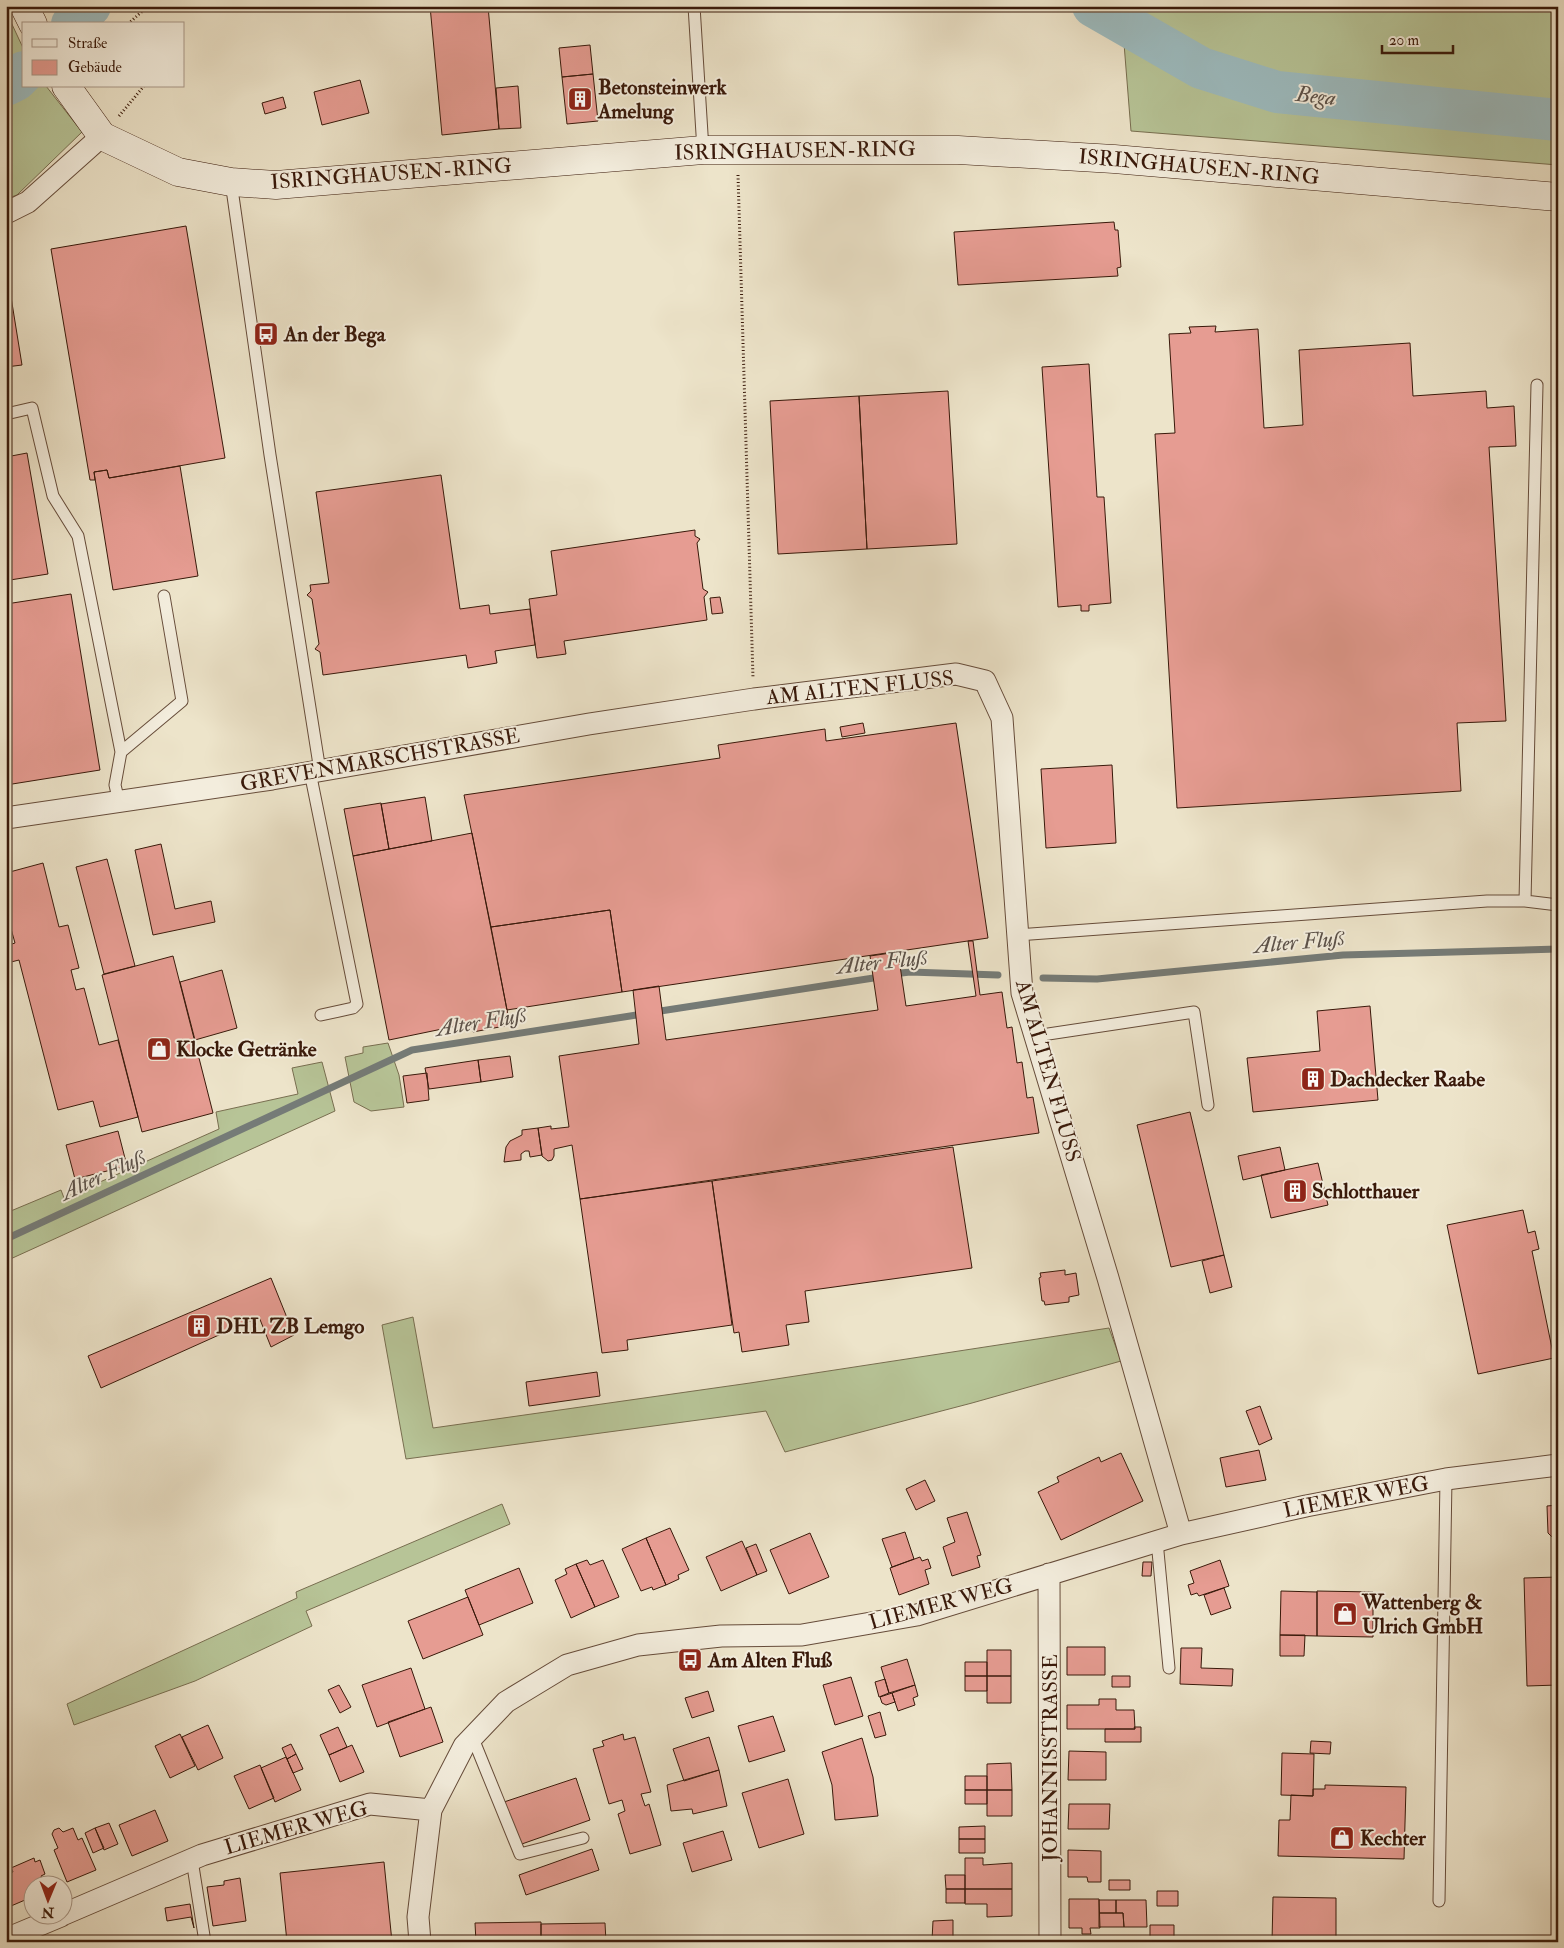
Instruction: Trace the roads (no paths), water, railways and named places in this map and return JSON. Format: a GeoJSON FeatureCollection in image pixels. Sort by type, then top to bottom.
{"type":"FeatureCollection","features":[{"type":"Feature","properties":{"kind":"street"},"geometry":{"type":"LineString","coordinates":[[24,6],[32,22]]}},
{"type":"Feature","properties":{"kind":"street","name":"ISRINGHAUSEN-RING"},"geometry":{"type":"LineString","coordinates":[[67,88],[102,136],[178,172],[231,182],[276,185],[703,150],[958,150],[1114,159],[1558,197]]}},
{"type":"Feature","properties":{"kind":"street"},"geometry":{"type":"LineString","coordinates":[[6,213],[28,202],[102,136]]}},
{"type":"Feature","properties":{"kind":"street","name":"AM ALTEN FLUSS"},"geometry":{"type":"LineString","coordinates":[[754,699],[956,674],[986,682],[1002,718],[1022,993],[1108,1278],[1181,1534]]}},
{"type":"Feature","properties":{"kind":"street","name":"GREVENMARSCHSTRASSE"},"geometry":{"type":"LineString","coordinates":[[6,818],[315,772],[589,724],[754,699]]}},
{"type":"Feature","properties":{"kind":"street","name":"LIEMER WEG"},"geometry":{"type":"LineString","coordinates":[[420,1942],[418,1917],[431,1810],[464,1746],[506,1702],[567,1665],[638,1645],[721,1636],[802,1635],[917,1614],[1181,1534],[1306,1506],[1446,1479],[1558,1465]]}},
{"type":"Feature","properties":{"kind":"street","name":"JOHANNISSTRASSE"},"geometry":{"type":"LineString","coordinates":[[1049,1574],[1050,1942]]}},
{"type":"Feature","properties":{"kind":"street","name":"LIEMER WEG"},"geometry":{"type":"LineString","coordinates":[[72,1911],[202,1855],[370,1804],[431,1810]]}},
{"type":"Feature","properties":{"kind":"street","name":"LIEMER WEG"},"geometry":{"type":"LineString","coordinates":[[6,1939],[36,1926]]}},
{"type":"Feature","properties":{"kind":"lane"},"geometry":{"type":"LineString","coordinates":[[694,6],[703,150]]}},
{"type":"Feature","properties":{"kind":"lane"},"geometry":{"type":"LineString","coordinates":[[231,182],[315,772],[357,1004],[353,1008],[322,1015]]}},
{"type":"Feature","properties":{"kind":"lane"},"geometry":{"type":"LineString","coordinates":[[1525,901],[1537,385]]}},
{"type":"Feature","properties":{"kind":"lane"},"geometry":{"type":"LineString","coordinates":[[6,414],[32,408],[53,496],[78,536],[122,752],[115,785],[119,802]]}},
{"type":"Feature","properties":{"kind":"lane"},"geometry":{"type":"LineString","coordinates":[[122,752],[182,702],[164,596]]}},
{"type":"Feature","properties":{"kind":"lane"},"geometry":{"type":"LineString","coordinates":[[1017,935],[1488,901],[1525,901],[1558,905]]}},
{"type":"Feature","properties":{"kind":"lane"},"geometry":{"type":"LineString","coordinates":[[1036,1036],[1194,1012],[1208,1105]]}},
{"type":"Feature","properties":{"kind":"lane"},"geometry":{"type":"LineString","coordinates":[[1439,1901],[1446,1479]]}},
{"type":"Feature","properties":{"kind":"lane"},"geometry":{"type":"LineString","coordinates":[[1157,1541],[1169,1668]]}},
{"type":"Feature","properties":{"kind":"lane"},"geometry":{"type":"LineString","coordinates":[[472,1736],[520,1854],[583,1838]]}},
{"type":"Feature","properties":{"kind":"lane"},"geometry":{"type":"LineString","coordinates":[[192,1860],[205,1942]]}},
{"type":"Feature","properties":{"kind":"waterway","name":"Bega"},"geometry":{"type":"LineString","coordinates":[[74,22],[90,6]]}},
{"type":"Feature","properties":{"kind":"waterway","name":"Bega"},"geometry":{"type":"LineString","coordinates":[[1093,6],[1201,68],[1277,92],[1558,120]]}},
{"type":"Feature","properties":{"kind":"waterway","name":"Bega"},"geometry":{"type":"LineString","coordinates":[[6,85],[16,80],[22,74]]}},
{"type":"Feature","properties":{"kind":"waterway","name":"Alter Fluß"},"geometry":{"type":"LineString","coordinates":[[1043,978],[1097,979],[1343,955],[1558,949]]}},
{"type":"Feature","properties":{"kind":"waterway","name":"Alter Fluß"},"geometry":{"type":"LineString","coordinates":[[893,974],[910,972],[998,975]]}},
{"type":"Feature","properties":{"kind":"waterway","name":"Alter Fluß"},"geometry":{"type":"LineString","coordinates":[[654,1012],[880,977]]}},
{"type":"Feature","properties":{"kind":"waterway","name":"Alter Fluß"},"geometry":{"type":"LineString","coordinates":[[6,1239],[412,1050],[643,1014]]}},
{"type":"Feature","properties":{"kind":"place","name":"Betonsteinwerk Amelung"},"geometry":{"type":"Point","coordinates":[580,99]}},
{"type":"Feature","properties":{"kind":"place","name":"An der Bega"},"geometry":{"type":"Point","coordinates":[266,334]}},
{"type":"Feature","properties":{"kind":"place","name":"Klocke Getränke"},"geometry":{"type":"Point","coordinates":[159,1049]}},
{"type":"Feature","properties":{"kind":"place","name":"Dachdecker Raabe"},"geometry":{"type":"Point","coordinates":[1313,1079]}},
{"type":"Feature","properties":{"kind":"place","name":"Schlotthauer"},"geometry":{"type":"Point","coordinates":[1295,1191]}},
{"type":"Feature","properties":{"kind":"place","name":"DHL ZB Lemgo"},"geometry":{"type":"Point","coordinates":[199,1326]}},
{"type":"Feature","properties":{"kind":"place","name":"Wattenberg & Ulrich GmbH"},"geometry":{"type":"Point","coordinates":[1345,1614]}},
{"type":"Feature","properties":{"kind":"place","name":"Am Alten Fluß"},"geometry":{"type":"Point","coordinates":[690,1660]}},
{"type":"Feature","properties":{"kind":"place","name":"Kechter"},"geometry":{"type":"Point","coordinates":[1342,1838]}}]}
